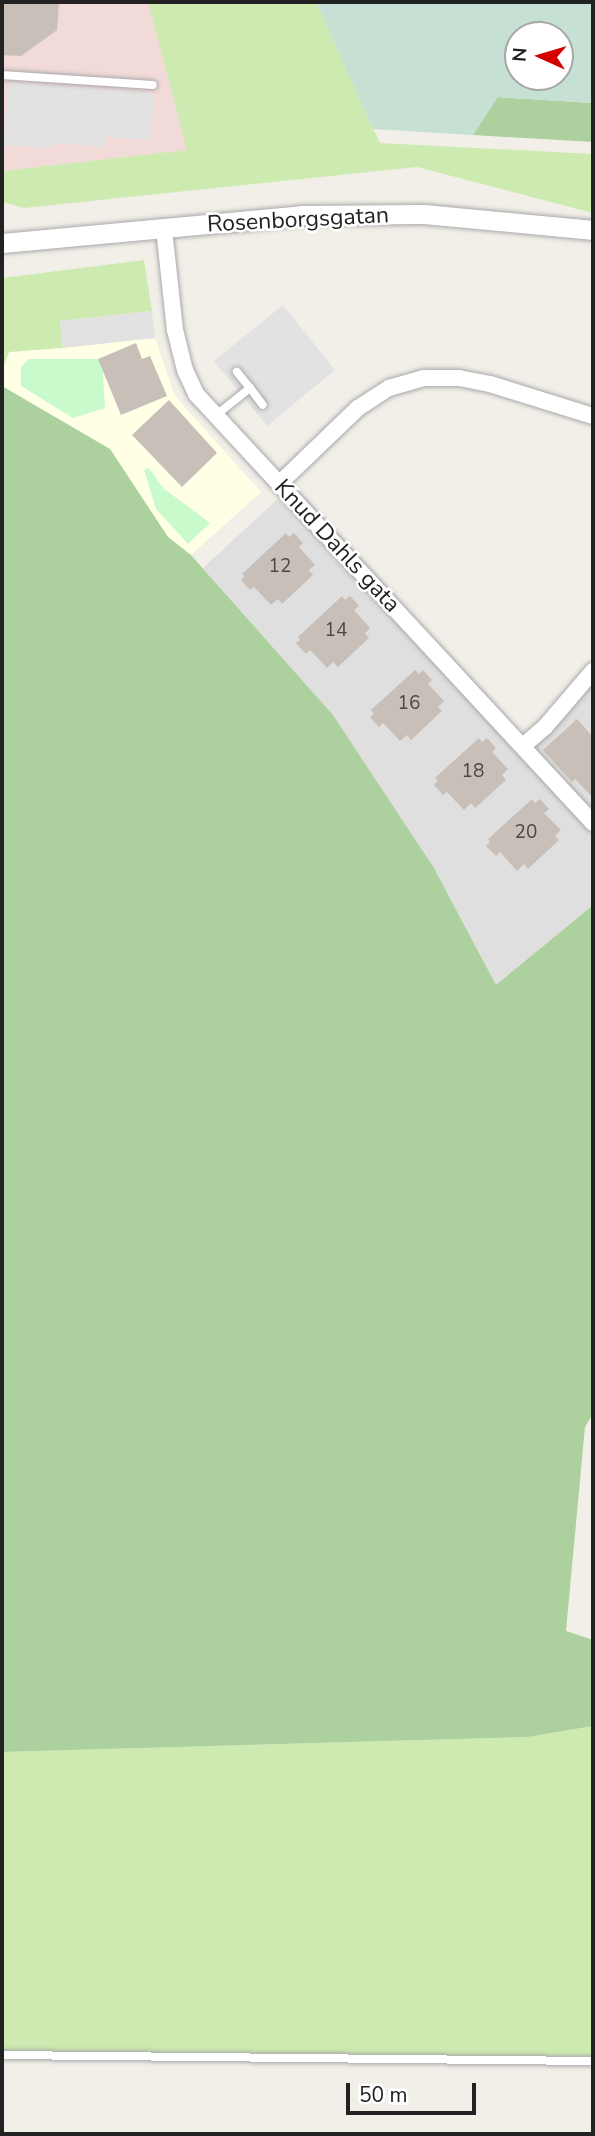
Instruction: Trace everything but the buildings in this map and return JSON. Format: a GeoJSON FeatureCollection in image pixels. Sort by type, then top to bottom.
{"type":"FeatureCollection","features":[{"type":"Feature","properties":{"kind":"street","name":"Rosenborgsgatan"},"geometry":{"type":"LineString","coordinates":[[2,243],[302,215],[424,214],[593,230]]}},
{"type":"Feature","properties":{"kind":"street","name":"Knud Dahls gata"},"geometry":{"type":"LineString","coordinates":[[164,229],[175,330],[185,370],[197,394],[593,823]]}},
{"type":"Feature","properties":{"kind":"street"},"geometry":{"type":"LineString","coordinates":[[280,483],[358,408],[389,388],[425,378],[459,378],[490,384],[593,416]]}},
{"type":"Feature","properties":{"kind":"street"},"geometry":{"type":"LineString","coordinates":[[523,746],[545,727],[593,671]]}},
{"type":"Feature","properties":{"kind":"lane"},"geometry":{"type":"LineString","coordinates":[[2,75],[153,85]]}},
{"type":"Feature","properties":{"kind":"lane"},"geometry":{"type":"LineString","coordinates":[[237,372],[263,405]]}},
{"type":"Feature","properties":{"kind":"lane"},"geometry":{"type":"LineString","coordinates":[[215,416],[250,388]]}},
{"type":"Feature","properties":{"kind":"lane"},"geometry":{"type":"LineString","coordinates":[[2,2055],[593,2061]]}},
{"type":"Feature","properties":{"kind":"shaded area"},"geometry":{"type":"Polygon","coordinates":[[[2,2],[148,2],[188,150],[2,171],[2,2]]]}},
{"type":"Feature","properties":{"kind":"shaded area"},"geometry":{"type":"Polygon","coordinates":[[[316,2],[593,2],[593,103],[498,97],[473,135],[373,129],[316,2]]]}},
{"type":"Feature","properties":{"kind":"shaded area"},"geometry":{"type":"Polygon","coordinates":[[[9,82],[154,93],[151,140],[106,137],[105,147],[53,143],[52,148],[4,145],[9,82]]]}},
{"type":"Feature","properties":{"kind":"shaded area"},"geometry":{"type":"Polygon","coordinates":[[[283,305],[335,370],[267,426],[214,361],[283,305]]]}},
{"type":"Feature","properties":{"kind":"shaded area"},"geometry":{"type":"Polygon","coordinates":[[[152,311],[155,338],[63,348],[60,321],[152,311]]]}},
{"type":"Feature","properties":{"kind":"shaded area"},"geometry":{"type":"Polygon","coordinates":[[[155,338],[175,396],[261,492],[191,555],[168,537],[110,449],[2,386],[2,370],[9,352],[155,338]]]}},
{"type":"Feature","properties":{"kind":"shaded area"},"geometry":{"type":"Polygon","coordinates":[[[293,485],[525,737],[543,721],[593,661],[593,905],[496,985],[434,868],[333,715],[203,568],[293,485]]]}},
{"type":"Feature","properties":{"kind":"green space"},"geometry":{"type":"Polygon","coordinates":[[[148,2],[316,2],[380,143],[593,154],[593,213],[417,167],[24,208],[2,202],[2,171],[187,150],[148,2]]]}},
{"type":"Feature","properties":{"kind":"green space"},"geometry":{"type":"Polygon","coordinates":[[[497,97],[593,103],[593,142],[473,135],[497,97]]]}},
{"type":"Feature","properties":{"kind":"green space"},"geometry":{"type":"Polygon","coordinates":[[[144,260],[152,311],[60,321],[63,348],[9,352],[2,370],[2,278],[144,260]]]}},
{"type":"Feature","properties":{"kind":"green space"},"geometry":{"type":"Polygon","coordinates":[[[28,359],[102,359],[105,408],[73,418],[21,386],[21,367],[28,359]]]}},
{"type":"Feature","properties":{"kind":"green space"},"geometry":{"type":"Polygon","coordinates":[[[2,386],[110,449],[168,537],[191,555],[333,715],[434,868],[496,985],[593,905],[593,1414],[585,1427],[566,1631],[593,1640],[593,1726],[528,1737],[2,1752],[2,386]]]}},
{"type":"Feature","properties":{"kind":"green space"},"geometry":{"type":"Polygon","coordinates":[[[149,468],[163,488],[210,523],[188,544],[156,509],[144,470],[149,468]]]}},
{"type":"Feature","properties":{"kind":"green space"},"geometry":{"type":"Polygon","coordinates":[[[593,1726],[593,2061],[2,2055],[2,1752],[528,1737],[593,1726]]]}}]}
